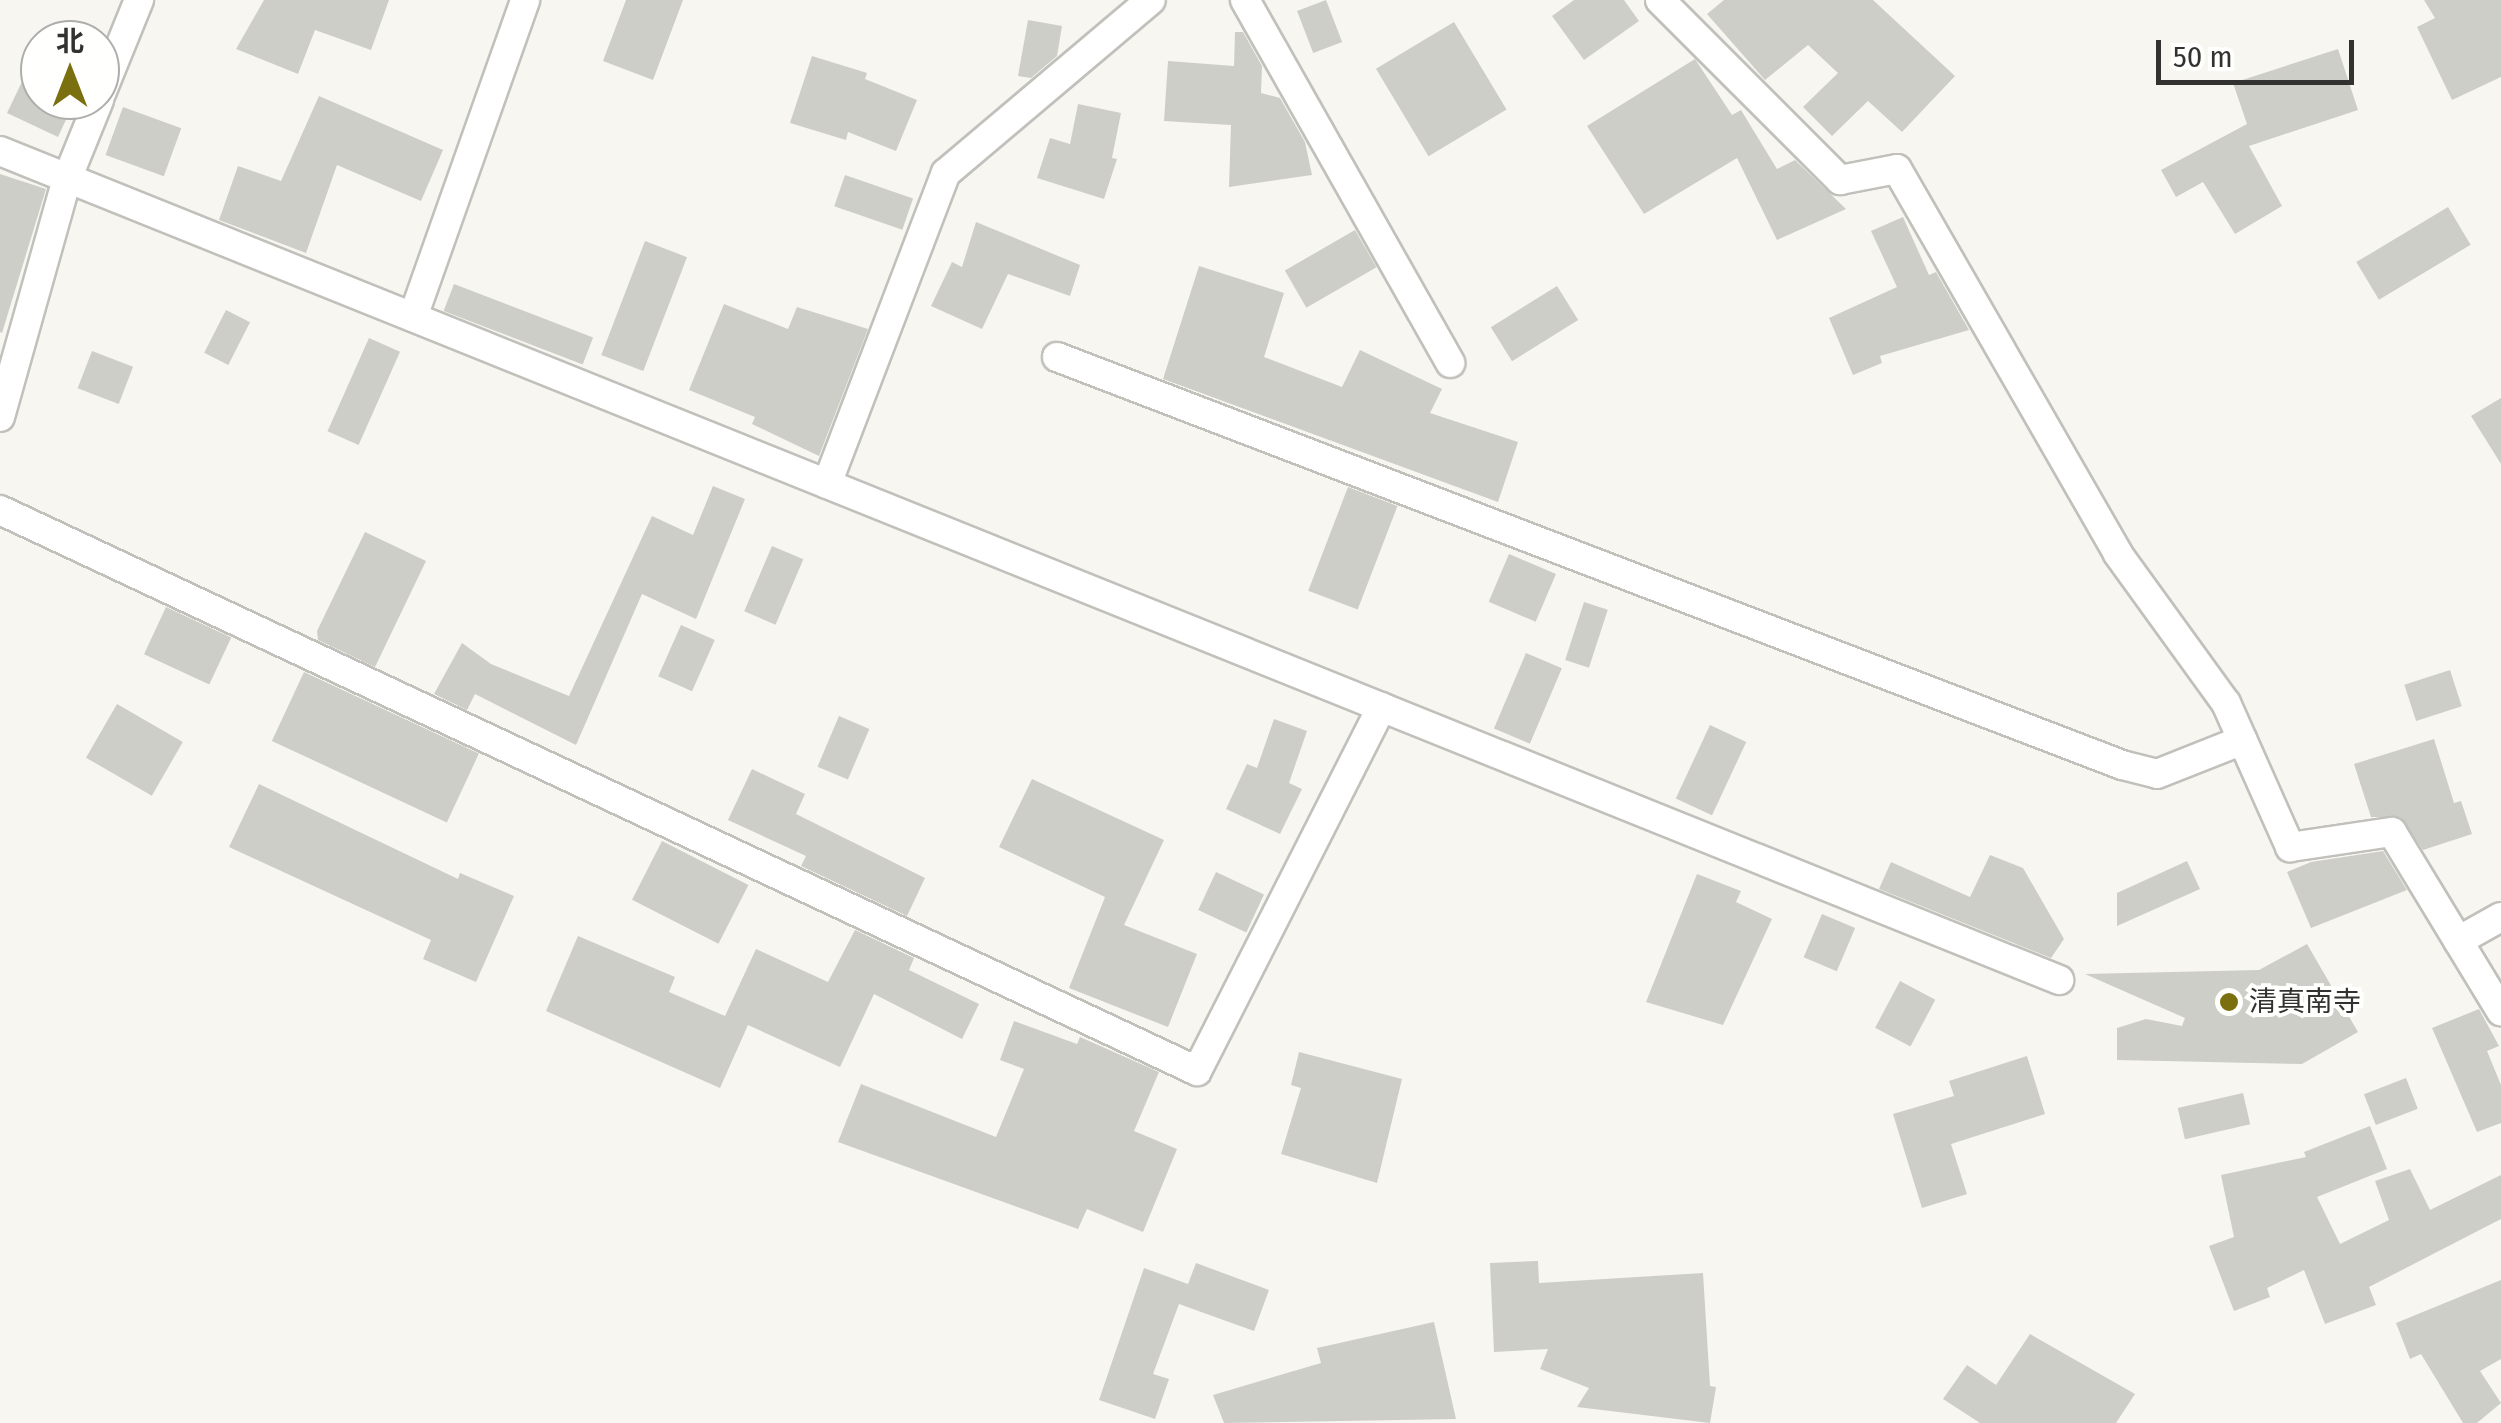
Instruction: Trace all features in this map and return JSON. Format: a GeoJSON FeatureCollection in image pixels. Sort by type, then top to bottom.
{"type":"FeatureCollection","features":[{"type":"Feature","properties":{"kind":"street"},"geometry":{"type":"LineString","coordinates":[[120,45],[138,0]]}},
{"type":"Feature","properties":{"kind":"street"},"geometry":{"type":"LineString","coordinates":[[412,317],[525,0]]}},
{"type":"Feature","properties":{"kind":"street"},"geometry":{"type":"LineString","coordinates":[[827,484],[946,173],[1151,0]]}},
{"type":"Feature","properties":{"kind":"street"},"geometry":{"type":"LineString","coordinates":[[1245,0],[1450,362]]}},
{"type":"Feature","properties":{"kind":"street"},"geometry":{"type":"LineString","coordinates":[[1660,0],[1840,180],[1897,169],[2118,554],[2226,703],[2290,846],[2392,832],[2501,1010]]}},
{"type":"Feature","properties":{"kind":"street"},"geometry":{"type":"LineString","coordinates":[[0,417],[67,178],[90,120]]}},
{"type":"Feature","properties":{"kind":"street"},"geometry":{"type":"LineString","coordinates":[[0,152],[2059,980]]}},
{"type":"Feature","properties":{"kind":"street"},"geometry":{"type":"LineString","coordinates":[[1058,357],[2122,765],[2157,774],[2242,740]]}},
{"type":"Feature","properties":{"kind":"street"},"geometry":{"type":"LineString","coordinates":[[0,510],[1196,1071],[1382,708]]}},
{"type":"Feature","properties":{"kind":"street"},"geometry":{"type":"LineString","coordinates":[[2458,941],[2501,917]]}},
{"type":"Feature","properties":{"kind":"building"},"geometry":{"type":"Polygon","coordinates":[[[264,0],[389,0],[371,50],[315,30],[298,74],[236,49],[264,0]]]}},
{"type":"Feature","properties":{"kind":"building"},"geometry":{"type":"Polygon","coordinates":[[[626,0],[683,0],[653,80],[603,61],[626,0]]]}},
{"type":"Feature","properties":{"kind":"building"},"geometry":{"type":"Polygon","coordinates":[[[1326,0],[1342,42],[1313,53],[1297,11],[1326,0]]]}},
{"type":"Feature","properties":{"kind":"building"},"geometry":{"type":"Polygon","coordinates":[[[1574,0],[1624,0],[1639,21],[1584,60],[1552,16],[1574,0]]]}},
{"type":"Feature","properties":{"kind":"building"},"geometry":{"type":"Polygon","coordinates":[[[1724,0],[1873,0],[1955,76],[1902,132],[1868,101],[1832,136],[1803,107],[1838,73],[1808,45],[1765,80],[1707,14],[1724,0]]]}},
{"type":"Feature","properties":{"kind":"building"},"geometry":{"type":"Polygon","coordinates":[[[2424,0],[2501,0],[2501,77],[2452,100],[2417,27],[2435,18],[2424,0]]]}},
{"type":"Feature","properties":{"kind":"building"},"geometry":{"type":"Polygon","coordinates":[[[1028,20],[1062,26],[1057,56],[1031,78],[1018,76],[1028,20]]]}},
{"type":"Feature","properties":{"kind":"building"},"geometry":{"type":"Polygon","coordinates":[[[1454,22],[1507,109],[1429,156],[1376,69],[1454,22]]]}},
{"type":"Feature","properties":{"kind":"building"},"geometry":{"type":"Polygon","coordinates":[[[1235,32],[1243,32],[1262,66],[1261,93],[1280,98],[1305,142],[1312,175],[1229,187],[1231,125],[1164,121],[1168,61],[1234,66],[1235,32]]]}},
{"type":"Feature","properties":{"kind":"building"},"geometry":{"type":"Polygon","coordinates":[[[2338,49],[2358,110],[2249,146],[2282,206],[2235,234],[2203,182],[2176,197],[2161,170],[2247,124],[2233,83],[2338,49]]]}},
{"type":"Feature","properties":{"kind":"building"},"geometry":{"type":"Polygon","coordinates":[[[812,56],[867,73],[865,79],[917,100],[896,151],[848,132],[846,140],[790,123],[812,56]]]}},
{"type":"Feature","properties":{"kind":"building"},"geometry":{"type":"Polygon","coordinates":[[[1695,59],[1732,115],[1741,110],[1777,169],[1795,160],[1846,209],[1777,240],[1737,158],[1644,214],[1587,126],[1695,59]]]}},
{"type":"Feature","properties":{"kind":"building"},"geometry":{"type":"Polygon","coordinates":[[[20,86],[20,119],[7,113],[20,86]]]}},
{"type":"Feature","properties":{"kind":"building"},"geometry":{"type":"Polygon","coordinates":[[[319,96],[443,150],[421,201],[337,165],[306,253],[219,220],[238,166],[281,181],[319,96]]]}},
{"type":"Feature","properties":{"kind":"building"},"geometry":{"type":"Polygon","coordinates":[[[1078,104],[1121,113],[1112,158],[1117,159],[1104,199],[1037,178],[1050,138],[1070,144],[1078,104]]]}},
{"type":"Feature","properties":{"kind":"building"},"geometry":{"type":"Polygon","coordinates":[[[123,107],[181,128],[164,176],[106,155],[123,107]]]}},
{"type":"Feature","properties":{"kind":"building"},"geometry":{"type":"Polygon","coordinates":[[[22,120],[66,120],[58,137],[22,120]]]}},
{"type":"Feature","properties":{"kind":"building"},"geometry":{"type":"Polygon","coordinates":[[[0,174],[46,189],[2,333],[0,332],[0,174]]]}},
{"type":"Feature","properties":{"kind":"building"},"geometry":{"type":"Polygon","coordinates":[[[845,175],[913,198],[902,230],[834,206],[845,175]]]}},
{"type":"Feature","properties":{"kind":"building"},"geometry":{"type":"Polygon","coordinates":[[[2448,207],[2471,245],[2379,300],[2356,262],[2448,207]]]}},
{"type":"Feature","properties":{"kind":"building"},"geometry":{"type":"Polygon","coordinates":[[[1903,217],[1929,275],[1936,272],[1969,330],[1880,356],[1882,363],[1853,375],[1829,318],[1897,287],[1871,231],[1903,217]]]}},
{"type":"Feature","properties":{"kind":"building"},"geometry":{"type":"Polygon","coordinates":[[[976,222],[1080,265],[1070,296],[1008,274],[982,329],[931,306],[952,262],[962,267],[976,222]]]}},
{"type":"Feature","properties":{"kind":"building"},"geometry":{"type":"Polygon","coordinates":[[[1355,230],[1376,267],[1306,308],[1285,270],[1355,230]]]}},
{"type":"Feature","properties":{"kind":"building"},"geometry":{"type":"Polygon","coordinates":[[[645,241],[687,257],[643,371],[601,355],[645,241]]]}},
{"type":"Feature","properties":{"kind":"building"},"geometry":{"type":"Polygon","coordinates":[[[1199,266],[1284,293],[1264,357],[1342,387],[1360,350],[1442,389],[1430,413],[1518,442],[1498,502],[1163,379],[1199,266]]]}},
{"type":"Feature","properties":{"kind":"building"},"geometry":{"type":"Polygon","coordinates":[[[454,284],[593,337],[583,364],[444,311],[454,284]]]}},
{"type":"Feature","properties":{"kind":"building"},"geometry":{"type":"Polygon","coordinates":[[[1557,286],[1578,320],[1512,361],[1491,327],[1557,286]]]}},
{"type":"Feature","properties":{"kind":"building"},"geometry":{"type":"Polygon","coordinates":[[[724,304],[788,329],[797,307],[868,329],[819,456],[752,424],[755,417],[689,390],[724,304]]]}},
{"type":"Feature","properties":{"kind":"building"},"geometry":{"type":"Polygon","coordinates":[[[226,310],[250,322],[228,365],[204,353],[226,310]]]}},
{"type":"Feature","properties":{"kind":"building"},"geometry":{"type":"Polygon","coordinates":[[[369,338],[400,352],[359,445],[328,431],[369,338]]]}},
{"type":"Feature","properties":{"kind":"building"},"geometry":{"type":"Polygon","coordinates":[[[92,351],[133,367],[119,404],[78,388],[92,351]]]}},
{"type":"Feature","properties":{"kind":"building"},"geometry":{"type":"Polygon","coordinates":[[[2501,398],[2501,464],[2471,416],[2501,398]]]}},
{"type":"Feature","properties":{"kind":"building"},"geometry":{"type":"Polygon","coordinates":[[[713,486],[745,499],[696,619],[642,594],[576,745],[475,694],[467,710],[434,694],[462,643],[491,664],[569,696],[652,516],[693,535],[713,486]]]}},
{"type":"Feature","properties":{"kind":"building"},"geometry":{"type":"Polygon","coordinates":[[[1348,487],[1397,506],[1358,610],[1308,591],[1348,487]]]}},
{"type":"Feature","properties":{"kind":"building"},"geometry":{"type":"Polygon","coordinates":[[[365,532],[426,561],[375,667],[318,640],[317,631],[365,532]]]}},
{"type":"Feature","properties":{"kind":"building"},"geometry":{"type":"Polygon","coordinates":[[[772,546],[803,559],[776,625],[744,611],[772,546]]]}},
{"type":"Feature","properties":{"kind":"building"},"geometry":{"type":"Polygon","coordinates":[[[1509,554],[1556,574],[1536,622],[1489,602],[1509,554]]]}},
{"type":"Feature","properties":{"kind":"building"},"geometry":{"type":"Polygon","coordinates":[[[1584,602],[1608,610],[1589,668],[1565,660],[1584,602]]]}},
{"type":"Feature","properties":{"kind":"building"},"geometry":{"type":"Polygon","coordinates":[[[166,607],[231,637],[209,685],[144,654],[166,607]]]}},
{"type":"Feature","properties":{"kind":"building"},"geometry":{"type":"Polygon","coordinates":[[[681,625],[715,640],[692,691],[658,676],[681,625]]]}},
{"type":"Feature","properties":{"kind":"building"},"geometry":{"type":"Polygon","coordinates":[[[1526,653],[1562,668],[1530,744],[1494,728],[1526,653]]]}},
{"type":"Feature","properties":{"kind":"building"},"geometry":{"type":"Polygon","coordinates":[[[2450,670],[2462,706],[2416,721],[2404,685],[2450,670]]]}},
{"type":"Feature","properties":{"kind":"building"},"geometry":{"type":"Polygon","coordinates":[[[304,672],[479,754],[447,822],[272,741],[304,672]]]}},
{"type":"Feature","properties":{"kind":"building"},"geometry":{"type":"Polygon","coordinates":[[[117,704],[183,742],[152,796],[86,758],[117,704]]]}},
{"type":"Feature","properties":{"kind":"building"},"geometry":{"type":"Polygon","coordinates":[[[839,716],[869,729],[848,780],[818,767],[839,716]]]}},
{"type":"Feature","properties":{"kind":"building"},"geometry":{"type":"Polygon","coordinates":[[[1274,719],[1307,731],[1289,783],[1302,789],[1280,834],[1226,809],[1247,764],[1257,768],[1274,719]]]}},
{"type":"Feature","properties":{"kind":"building"},"geometry":{"type":"Polygon","coordinates":[[[1710,725],[1746,742],[1712,815],[1676,798],[1710,725]]]}},
{"type":"Feature","properties":{"kind":"building"},"geometry":{"type":"Polygon","coordinates":[[[2434,739],[2454,803],[2461,801],[2472,834],[2423,850],[2400,817],[2371,817],[2354,764],[2434,739]]]}},
{"type":"Feature","properties":{"kind":"building"},"geometry":{"type":"Polygon","coordinates":[[[752,769],[805,794],[796,814],[925,878],[907,916],[801,866],[806,856],[728,820],[752,769]]]}},
{"type":"Feature","properties":{"kind":"building"},"geometry":{"type":"Polygon","coordinates":[[[1032,779],[1164,840],[1124,925],[1197,954],[1168,1027],[1069,988],[1105,897],[999,847],[1032,779]]]}},
{"type":"Feature","properties":{"kind":"building"},"geometry":{"type":"Polygon","coordinates":[[[259,784],[458,879],[460,873],[514,896],[476,982],[423,959],[431,940],[229,847],[259,784]]]}},
{"type":"Feature","properties":{"kind":"building"},"geometry":{"type":"Polygon","coordinates":[[[662,841],[748,885],[718,944],[632,900],[662,841]]]}},
{"type":"Feature","properties":{"kind":"building"},"geometry":{"type":"Polygon","coordinates":[[[2383,851],[2407,890],[2311,928],[2287,872],[2311,862],[2383,851]]]}},
{"type":"Feature","properties":{"kind":"building"},"geometry":{"type":"Polygon","coordinates":[[[1990,855],[2023,868],[2064,939],[2051,958],[1879,889],[1891,862],[1970,897],[1990,855]]]}},
{"type":"Feature","properties":{"kind":"building"},"geometry":{"type":"Polygon","coordinates":[[[2187,861],[2200,889],[2117,926],[2117,893],[2187,861]]]}},
{"type":"Feature","properties":{"kind":"building"},"geometry":{"type":"Polygon","coordinates":[[[1216,872],[1264,894],[1246,932],[1198,910],[1216,872]]]}},
{"type":"Feature","properties":{"kind":"building"},"geometry":{"type":"Polygon","coordinates":[[[1697,874],[1741,891],[1736,902],[1772,919],[1723,1025],[1646,1002],[1697,874]]]}},
{"type":"Feature","properties":{"kind":"building"},"geometry":{"type":"Polygon","coordinates":[[[1822,914],[1855,928],[1837,971],[1804,957],[1822,914]]]}},
{"type":"Feature","properties":{"kind":"building"},"geometry":{"type":"Polygon","coordinates":[[[855,930],[914,958],[909,970],[979,1004],[962,1039],[874,994],[840,1067],[748,1025],[720,1088],[546,1011],[578,936],[675,977],[669,992],[725,1016],[756,949],[828,982],[855,930]]]}},
{"type":"Feature","properties":{"kind":"building","name":"清真南寺"},"geometry":{"type":"Polygon","coordinates":[[[2307,944],[2358,1032],[2302,1064],[2117,1060],[2117,1028],[2146,1019],[2182,1026],[2185,1018],[2085,974],[2259,970],[2307,944]]]}},
{"type":"Feature","properties":{"kind":"building"},"geometry":{"type":"Polygon","coordinates":[[[1900,981],[1935,1000],[1910,1047],[1875,1028],[1900,981]]]}},
{"type":"Feature","properties":{"kind":"building"},"geometry":{"type":"Polygon","coordinates":[[[2479,1009],[2499,1046],[2487,1051],[2501,1085],[2501,1123],[2477,1132],[2432,1028],[2479,1009]]]}},
{"type":"Feature","properties":{"kind":"building"},"geometry":{"type":"Polygon","coordinates":[[[1014,1021],[1077,1044],[1080,1037],[1159,1072],[1134,1131],[1177,1149],[1143,1232],[1087,1209],[1078,1229],[838,1142],[861,1084],[996,1137],[1024,1069],[1000,1060],[1014,1021]]]}},
{"type":"Feature","properties":{"kind":"building"},"geometry":{"type":"Polygon","coordinates":[[[1299,1052],[1402,1079],[1377,1183],[1281,1154],[1301,1088],[1291,1085],[1299,1052]]]}},
{"type":"Feature","properties":{"kind":"building"},"geometry":{"type":"Polygon","coordinates":[[[2027,1056],[2045,1114],[1951,1144],[1967,1194],[1922,1208],[1893,1114],[1954,1096],[1949,1081],[2027,1056]]]}},
{"type":"Feature","properties":{"kind":"building"},"geometry":{"type":"Polygon","coordinates":[[[2406,1078],[2418,1109],[2376,1125],[2364,1094],[2406,1078]]]}},
{"type":"Feature","properties":{"kind":"building"},"geometry":{"type":"Polygon","coordinates":[[[2243,1093],[2250,1124],[2185,1139],[2178,1108],[2243,1093]]]}},
{"type":"Feature","properties":{"kind":"building"},"geometry":{"type":"Polygon","coordinates":[[[2370,1126],[2387,1169],[2317,1197],[2340,1244],[2389,1220],[2375,1181],[2410,1169],[2430,1210],[2501,1175],[2501,1219],[2369,1287],[2376,1305],[2325,1324],[2304,1270],[2267,1288],[2270,1297],[2234,1311],[2209,1246],[2234,1237],[2221,1175],[2306,1157],[2304,1152],[2370,1126]]]}},
{"type":"Feature","properties":{"kind":"building"},"geometry":{"type":"Polygon","coordinates":[[[1538,1261],[1539,1283],[1703,1273],[1710,1386],[1716,1387],[1710,1423],[1577,1407],[1589,1388],[1540,1369],[1548,1349],[1494,1352],[1490,1263],[1538,1261]]]}},
{"type":"Feature","properties":{"kind":"building"},"geometry":{"type":"Polygon","coordinates":[[[1196,1263],[1269,1290],[1254,1331],[1179,1304],[1153,1374],[1169,1379],[1155,1419],[1099,1400],[1144,1268],[1188,1284],[1196,1263]]]}},
{"type":"Feature","properties":{"kind":"building"},"geometry":{"type":"Polygon","coordinates":[[[2501,1280],[2501,1359],[2480,1371],[2501,1403],[2477,1423],[2463,1423],[2421,1354],[2410,1359],[2396,1323],[2501,1280]]]}},
{"type":"Feature","properties":{"kind":"building"},"geometry":{"type":"Polygon","coordinates":[[[1434,1322],[1456,1419],[1224,1423],[1213,1395],[1321,1363],[1317,1348],[1434,1322]]]}},
{"type":"Feature","properties":{"kind":"building"},"geometry":{"type":"Polygon","coordinates":[[[2030,1334],[2135,1394],[2116,1423],[1980,1423],[1943,1399],[1967,1365],[1996,1385],[2030,1334]]]}},
{"type":"Feature","properties":{"kind":"place","name":"清真南寺"},"geometry":{"type":"Point","coordinates":[2229,1002]}}]}
